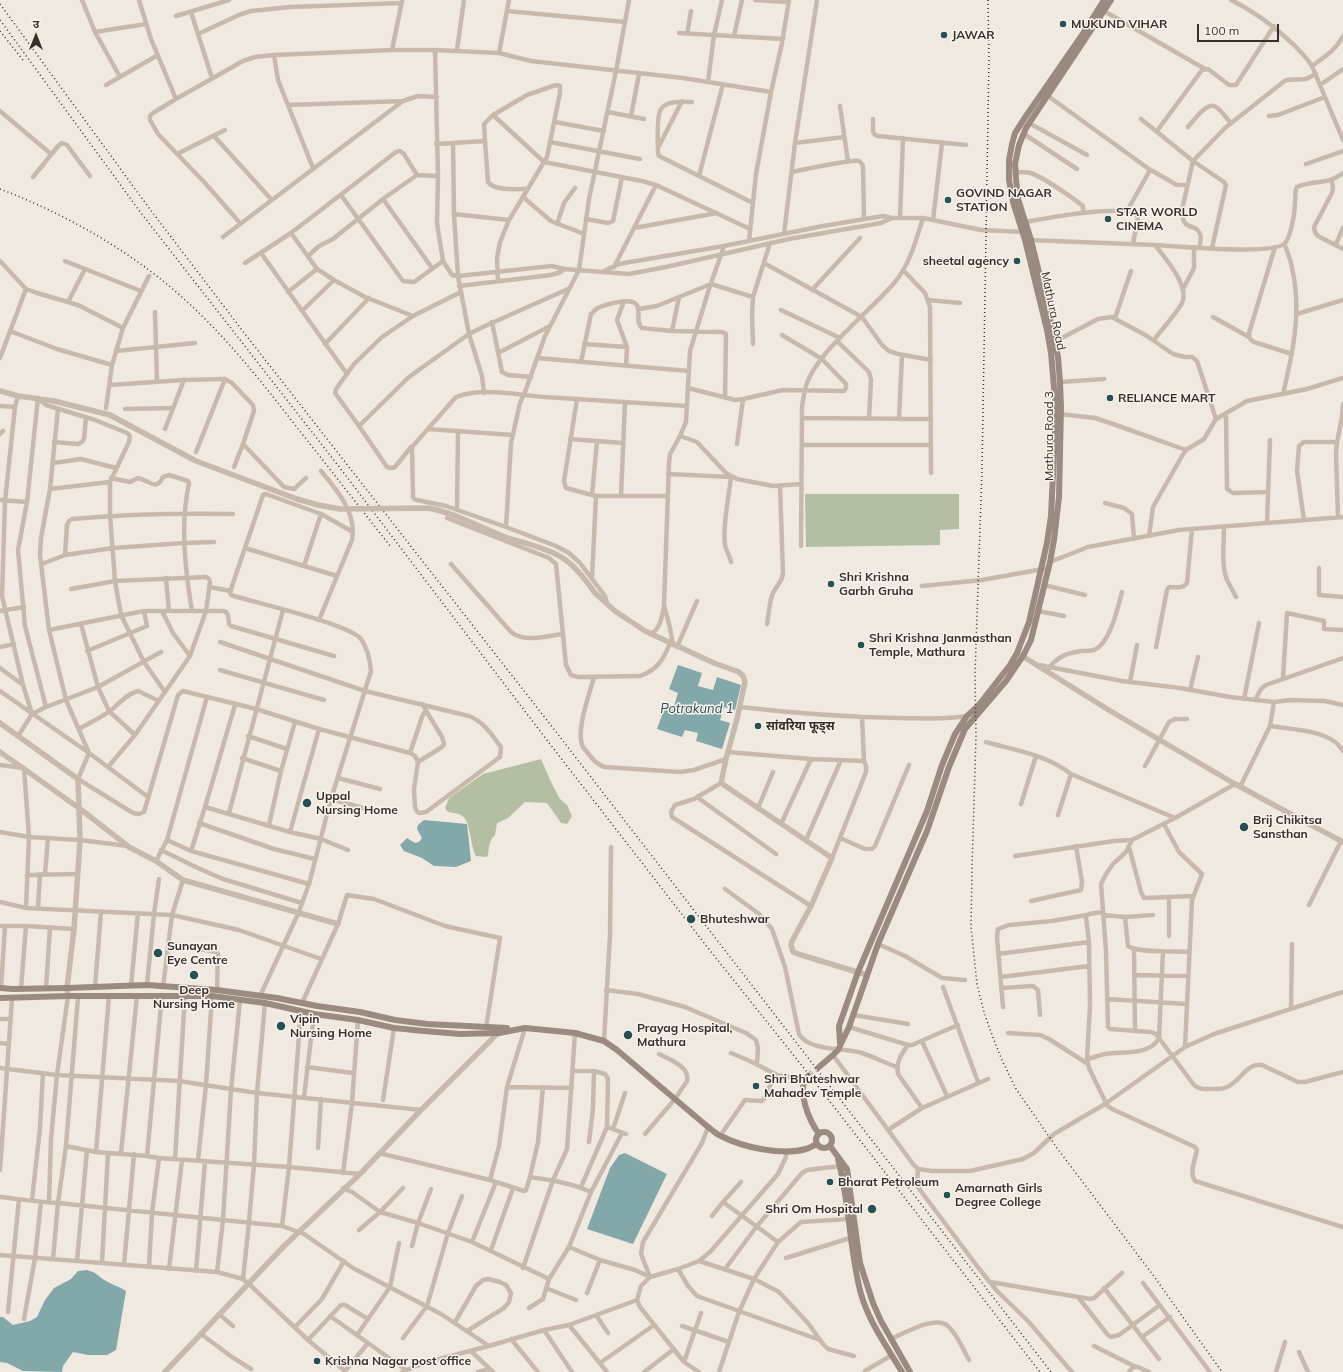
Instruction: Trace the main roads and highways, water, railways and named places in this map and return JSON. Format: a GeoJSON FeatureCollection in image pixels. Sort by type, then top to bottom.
{"type":"FeatureCollection","features":[{"type":"Feature","properties":{"kind":"main road"},"geometry":{"type":"LineString","coordinates":[[1026,232],[1025,222],[1018,199],[1015,172],[1019,145],[1029,123],[1048,96],[1104,0]]}},
{"type":"Feature","properties":{"kind":"main road"},"geometry":{"type":"LineString","coordinates":[[1026,232],[1013,202],[1009,180],[1009,160],[1016,133],[1026,116],[1111,0]]}},
{"type":"Feature","properties":{"kind":"main road","name":"Mathura Road 3"},"geometry":{"type":"LineString","coordinates":[[1020,655],[1031,640],[1054,540],[1059,497],[1058,414],[1060,382],[1056,342],[1026,232]]}},
{"type":"Feature","properties":{"kind":"main road","name":"Mathura Road"},"geometry":{"type":"LineString","coordinates":[[1020,655],[1047,543],[1051,516],[1058,414],[1052,353],[1028,240]]}},
{"type":"Feature","properties":{"kind":"main road"},"geometry":{"type":"LineString","coordinates":[[839,1046],[839,1026],[858,972],[927,811],[942,765],[955,734],[967,716],[978,706],[1020,655]]}},
{"type":"Feature","properties":{"kind":"main road"},"geometry":{"type":"LineString","coordinates":[[819,1067],[833,1055],[849,1027],[878,944],[927,831],[949,767],[965,729],[1006,681],[1020,655]]}},
{"type":"Feature","properties":{"kind":"main road"},"geometry":{"type":"LineString","coordinates":[[1,988],[22,989],[147,985],[217,990],[277,998],[301,1006],[314,1014],[358,1020],[394,1028],[460,1034],[525,1028],[575,1033],[604,1041],[630,1060],[720,1136],[750,1146],[786,1151],[805,1149],[817,1144]]}},
{"type":"Feature","properties":{"kind":"main road"},"geometry":{"type":"LineString","coordinates":[[0,998],[162,995],[212,996],[360,1012],[395,1020],[427,1024],[500,1030]]}},
{"type":"Feature","properties":{"kind":"main road"},"geometry":{"type":"LineString","coordinates":[[806,1078],[803,1093],[805,1105],[819,1134]]}},
{"type":"Feature","properties":{"kind":"main road"},"geometry":{"type":"LineString","coordinates":[[819,1134],[823,1132],[830,1135],[832,1138],[830,1146],[847,1169],[860,1263],[872,1302],[910,1372]]}},
{"type":"Feature","properties":{"kind":"main road"},"geometry":{"type":"LineString","coordinates":[[817,1144],[817,1137],[819,1134]]}},
{"type":"Feature","properties":{"kind":"main road"},"geometry":{"type":"LineString","coordinates":[[817,1144],[822,1148],[830,1146]]}},
{"type":"Feature","properties":{"kind":"main road"},"geometry":{"type":"LineString","coordinates":[[837,1156],[846,1196],[850,1238],[861,1294],[874,1324],[902,1372]]}},
{"type":"Feature","properties":{"kind":"water","name":"Potrakund 1"},"geometry":{"type":"Polygon","coordinates":[[[678,665],[702,673],[698,686],[713,690],[717,677],[741,685],[735,710],[724,707],[720,720],[730,723],[722,749],[696,741],[698,733],[685,730],[682,737],[657,729],[666,704],[674,706],[678,693],[669,689],[678,665]]]}},
{"type":"Feature","properties":{"kind":"water"},"geometry":{"type":"Polygon","coordinates":[[[424,820],[467,824],[471,861],[456,867],[434,866],[422,858],[404,851],[400,845],[407,838],[415,843],[419,842],[422,838],[417,829],[418,825],[424,820]]]}},
{"type":"Feature","properties":{"kind":"water"},"geometry":{"type":"Polygon","coordinates":[[[625,1153],[667,1174],[633,1244],[587,1229],[610,1168],[619,1155],[625,1153]]]}},
{"type":"Feature","properties":{"kind":"water"},"geometry":{"type":"Polygon","coordinates":[[[87,1270],[126,1291],[116,1350],[107,1355],[88,1355],[73,1352],[63,1366],[62,1372],[23,1371],[7,1363],[0,1362],[0,1317],[3,1317],[13,1325],[30,1321],[37,1317],[45,1300],[54,1288],[71,1279],[78,1271],[87,1270]]]}},
{"type":"Feature","properties":{"kind":"tunnel"},"geometry":{"type":"LineString","coordinates":[[808,1076],[819,1067]]}},
{"type":"Feature","properties":{"kind":"railway"},"geometry":{"type":"LineString","coordinates":[[988,0],[989,58],[982,470],[975,674],[976,736],[971,927],[977,984],[992,1035],[1016,1089],[1057,1148],[1153,1275],[1222,1372]]}},
{"type":"Feature","properties":{"kind":"railway"},"geometry":{"type":"LineString","coordinates":[[0,4],[149,208],[245,334],[553,728],[1051,1372]]}},
{"type":"Feature","properties":{"kind":"railway"},"geometry":{"type":"LineString","coordinates":[[0,20],[141,213],[340,468],[543,735],[708,948],[803,1067],[1040,1372]]}},
{"type":"Feature","properties":{"kind":"railway"},"geometry":{"type":"LineString","coordinates":[[0,31],[23,60]]}},
{"type":"Feature","properties":{"kind":"railway"},"geometry":{"type":"LineString","coordinates":[[0,189],[54,212],[106,241],[155,274],[199,313],[226,341],[276,400],[391,547]]}},
{"type":"Feature","properties":{"kind":"place","name":"MUKUND VIHAR"},"geometry":{"type":"Point","coordinates":[1063,24]}},
{"type":"Feature","properties":{"kind":"place","name":"JAWAR"},"geometry":{"type":"Point","coordinates":[944,35]}},
{"type":"Feature","properties":{"kind":"place","name":"GOVIND NAGAR STATION"},"geometry":{"type":"Point","coordinates":[948,200]}},
{"type":"Feature","properties":{"kind":"place","name":"STAR WORLD CINEMA"},"geometry":{"type":"Point","coordinates":[1108,219]}},
{"type":"Feature","properties":{"kind":"place","name":"sheetal agency"},"geometry":{"type":"Point","coordinates":[1017,261]}},
{"type":"Feature","properties":{"kind":"place","name":"RELIANCE MART"},"geometry":{"type":"Point","coordinates":[1110,398]}},
{"type":"Feature","properties":{"kind":"place","name":"Shri Krishna Garbh Gruha"},"geometry":{"type":"Point","coordinates":[831,584]}},
{"type":"Feature","properties":{"kind":"place","name":"Shri Krishna Janmasthan Temple, Mathura"},"geometry":{"type":"Point","coordinates":[861,645]}},
{"type":"Feature","properties":{"kind":"place","name":"सांवरिया फूड्स"},"geometry":{"type":"Point","coordinates":[758,726]}},
{"type":"Feature","properties":{"kind":"place","name":"Uppal Nursing Home"},"geometry":{"type":"Point","coordinates":[307,803]}},
{"type":"Feature","properties":{"kind":"place","name":"Brij Chikitsa Sansthan"},"geometry":{"type":"Point","coordinates":[1244,827]}},
{"type":"Feature","properties":{"kind":"place","name":"Bhuteshwar"},"geometry":{"type":"Point","coordinates":[691,919]}},
{"type":"Feature","properties":{"kind":"place","name":"Sunayan Eye Centre"},"geometry":{"type":"Point","coordinates":[158,953]}},
{"type":"Feature","properties":{"kind":"place","name":"Deep Nursing Home"},"geometry":{"type":"Point","coordinates":[194,975]}},
{"type":"Feature","properties":{"kind":"place","name":"Vipin Nursing Home"},"geometry":{"type":"Point","coordinates":[281,1026]}},
{"type":"Feature","properties":{"kind":"place","name":"Prayag Hospital, Mathura"},"geometry":{"type":"Point","coordinates":[628,1035]}},
{"type":"Feature","properties":{"kind":"place","name":"Shri Bhuteshwar Mahadev Temple"},"geometry":{"type":"Point","coordinates":[756,1086]}},
{"type":"Feature","properties":{"kind":"place","name":"Bharat Petroleum"},"geometry":{"type":"Point","coordinates":[830,1182]}},
{"type":"Feature","properties":{"kind":"place","name":"Amarnath Girls Degree College"},"geometry":{"type":"Point","coordinates":[947,1195]}},
{"type":"Feature","properties":{"kind":"place","name":"Shri Om Hospital"},"geometry":{"type":"Point","coordinates":[872,1209]}},
{"type":"Feature","properties":{"kind":"place","name":"Krishna Nagar post office"},"geometry":{"type":"Point","coordinates":[317,1361]}}]}
